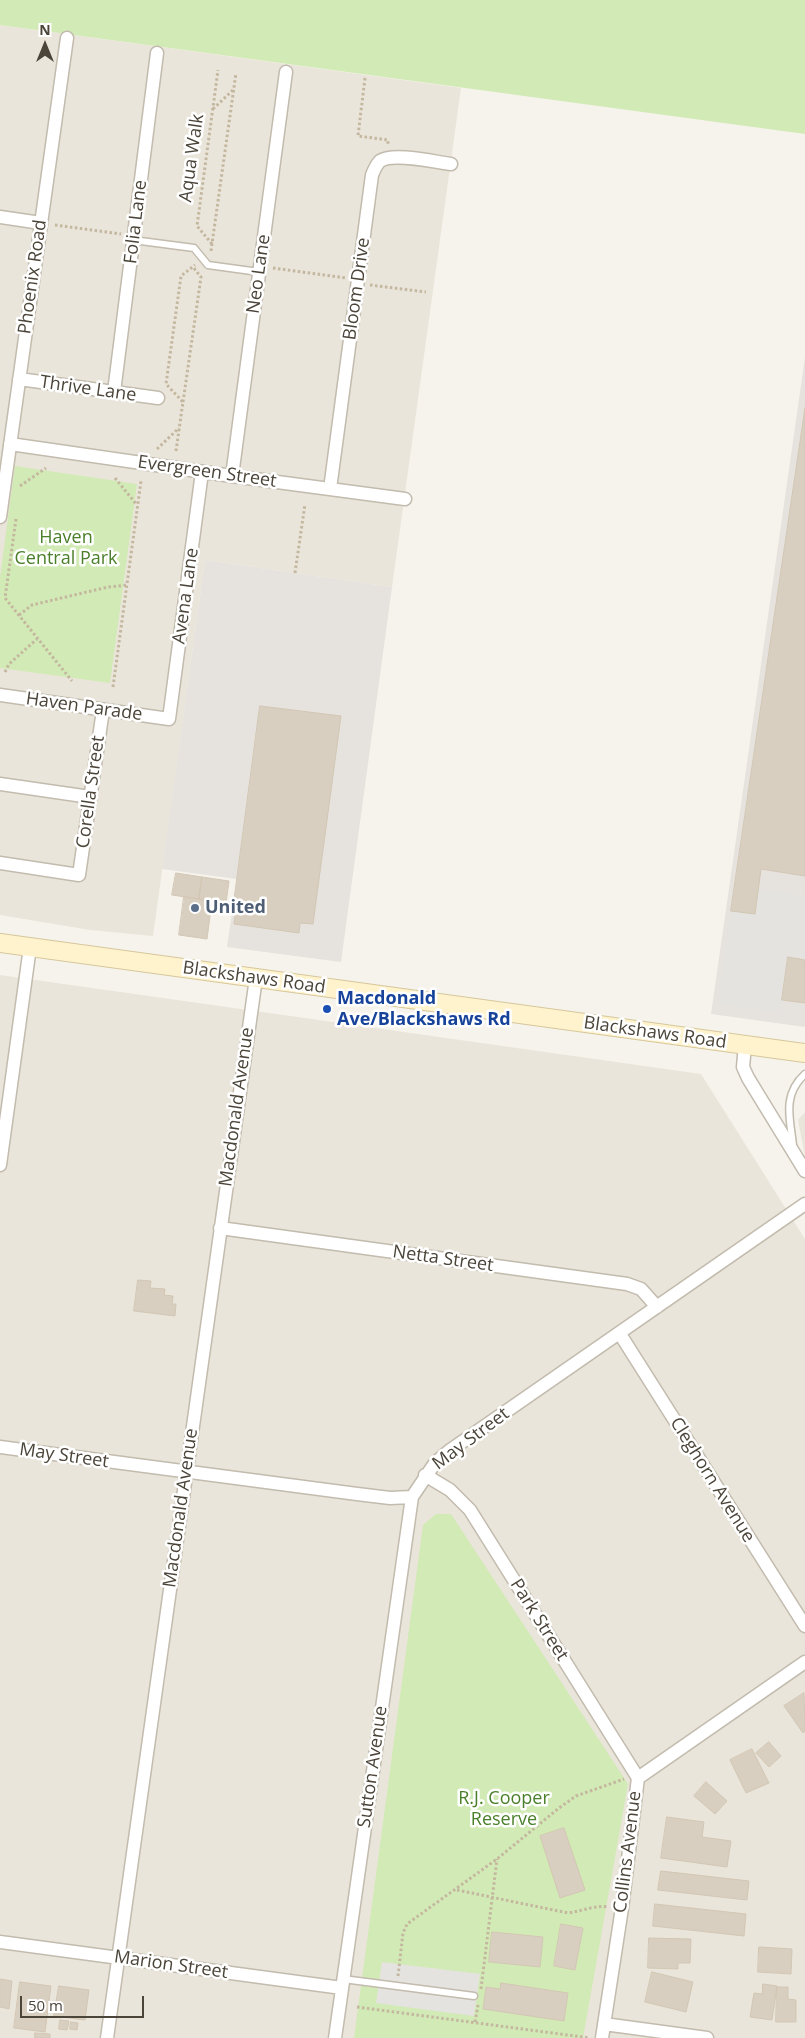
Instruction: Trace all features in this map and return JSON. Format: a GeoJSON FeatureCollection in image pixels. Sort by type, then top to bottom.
{"type":"FeatureCollection","features":[{"type":"Feature","properties":{"kind":"main road","name":"Blackshaws Road"},"geometry":{"type":"LineString","coordinates":[[0,943],[805,1053]]}},
{"type":"Feature","properties":{"kind":"street","name":"Phoenix Road"},"geometry":{"type":"LineString","coordinates":[[0,517],[67,38]]}},
{"type":"Feature","properties":{"kind":"street","name":"Folia Lane"},"geometry":{"type":"LineString","coordinates":[[114,392],[157,52]]}},
{"type":"Feature","properties":{"kind":"street","name":"Neo Lane"},"geometry":{"type":"LineString","coordinates":[[232,476],[286,72]]}},
{"type":"Feature","properties":{"kind":"street"},"geometry":{"type":"LineString","coordinates":[[387,158],[451,164]]}},
{"type":"Feature","properties":{"kind":"street","name":"Bloom Drive"},"geometry":{"type":"LineString","coordinates":[[330,489],[366,282],[372,175],[380,161],[387,158]]}},
{"type":"Feature","properties":{"kind":"street"},"geometry":{"type":"LineString","coordinates":[[0,217],[41,223]]}},
{"type":"Feature","properties":{"kind":"street","name":"Thrive Lane"},"geometry":{"type":"LineString","coordinates":[[19,379],[158,398]]}},
{"type":"Feature","properties":{"kind":"street","name":"Evergreen Street"},"geometry":{"type":"LineString","coordinates":[[10,444],[404,499]]}},
{"type":"Feature","properties":{"kind":"street","name":"Avena Lane"},"geometry":{"type":"LineString","coordinates":[[169,719],[202,472]]}},
{"type":"Feature","properties":{"kind":"street","name":"Haven Parade"},"geometry":{"type":"LineString","coordinates":[[0,695],[169,719]]}},
{"type":"Feature","properties":{"kind":"street","name":"Corella Street"},"geometry":{"type":"LineString","coordinates":[[0,863],[79,874],[103,710]]}},
{"type":"Feature","properties":{"kind":"street"},"geometry":{"type":"LineString","coordinates":[[0,784],[90,797]]}},
{"type":"Feature","properties":{"kind":"street"},"geometry":{"type":"LineString","coordinates":[[0,1165],[30,947]]}},
{"type":"Feature","properties":{"kind":"street","name":"Macdonald Avenue"},"geometry":{"type":"LineString","coordinates":[[107,2038],[256,978]]}},
{"type":"Feature","properties":{"kind":"street"},"geometry":{"type":"LineString","coordinates":[[745,1045],[744,1067],[748,1078],[805,1171]]}},
{"type":"Feature","properties":{"kind":"street","name":"May Street"},"geometry":{"type":"LineString","coordinates":[[0,1447],[186,1473],[390,1498],[412,1497],[425,1475],[435,1463],[451,1450],[805,1204]]}},
{"type":"Feature","properties":{"kind":"street","name":"Netta Street"},"geometry":{"type":"LineString","coordinates":[[220,1228],[627,1284],[641,1289],[657,1306]]}},
{"type":"Feature","properties":{"kind":"street","name":"Cleghorn Avenue"},"geometry":{"type":"LineString","coordinates":[[620,1334],[805,1626]]}},
{"type":"Feature","properties":{"kind":"street","name":"Park Street"},"geometry":{"type":"LineString","coordinates":[[425,1475],[450,1490],[470,1510],[636,1775]]}},
{"type":"Feature","properties":{"kind":"street","name":"Sutton Avenue"},"geometry":{"type":"LineString","coordinates":[[335,2038],[412,1497]]}},
{"type":"Feature","properties":{"kind":"street","name":"Collins Avenue"},"geometry":{"type":"LineString","coordinates":[[602,2038],[622,1908],[636,1775],[805,1662]]}},
{"type":"Feature","properties":{"kind":"street","name":"Marion Street"},"geometry":{"type":"LineString","coordinates":[[0,1942],[343,1984]]}},
{"type":"Feature","properties":{"kind":"street"},"geometry":{"type":"LineString","coordinates":[[604,2024],[707,2038]]}},
{"type":"Feature","properties":{"kind":"lane"},"geometry":{"type":"LineString","coordinates":[[134,238],[194,248],[208,265],[260,269]]}},
{"type":"Feature","properties":{"kind":"lane"},"geometry":{"type":"LineString","coordinates":[[794,1155],[788,1100],[794,1086],[805,1074]]}},
{"type":"Feature","properties":{"kind":"lane"},"geometry":{"type":"LineString","coordinates":[[343,1984],[397,1986],[474,1996]]}},
{"type":"Feature","properties":{"kind":"path","name":"Aqua Walk"},"geometry":{"type":"LineString","coordinates":[[212,244],[197,226],[218,70]]}},
{"type":"Feature","properties":{"kind":"path","name":"Aqua Walk"},"geometry":{"type":"LineString","coordinates":[[203,258],[212,251],[236,73]]}},
{"type":"Feature","properties":{"kind":"path"},"geometry":{"type":"LineString","coordinates":[[365,78],[358,136],[388,140],[387,158]]}},
{"type":"Feature","properties":{"kind":"path"},"geometry":{"type":"LineString","coordinates":[[213,109],[234,89]]}},
{"type":"Feature","properties":{"kind":"path"},"geometry":{"type":"LineString","coordinates":[[41,223],[134,238]]}},
{"type":"Feature","properties":{"kind":"path"},"geometry":{"type":"LineString","coordinates":[[183,402],[166,384],[181,276],[203,258]]}},
{"type":"Feature","properties":{"kind":"path"},"geometry":{"type":"LineString","coordinates":[[176,451],[201,278],[192,267]]}},
{"type":"Feature","properties":{"kind":"path"},"geometry":{"type":"LineString","coordinates":[[260,269],[366,282],[426,292]]}},
{"type":"Feature","properties":{"kind":"path"},"geometry":{"type":"LineString","coordinates":[[157,449],[180,428]]}},
{"type":"Feature","properties":{"kind":"path"},"geometry":{"type":"LineString","coordinates":[[20,486],[46,468]]}},
{"type":"Feature","properties":{"kind":"path"},"geometry":{"type":"LineString","coordinates":[[115,478],[138,506]]}},
{"type":"Feature","properties":{"kind":"path"},"geometry":{"type":"LineString","coordinates":[[19,495],[21,479]]}},
{"type":"Feature","properties":{"kind":"path"},"geometry":{"type":"LineString","coordinates":[[113,687],[141,481]]}},
{"type":"Feature","properties":{"kind":"path"},"geometry":{"type":"LineString","coordinates":[[295,573],[305,504]]}},
{"type":"Feature","properties":{"kind":"path"},"geometry":{"type":"LineString","coordinates":[[16,514],[4,598],[72,682]]}},
{"type":"Feature","properties":{"kind":"path"},"geometry":{"type":"LineString","coordinates":[[19,616],[32,605],[108,587],[127,586]]}},
{"type":"Feature","properties":{"kind":"path"},"geometry":{"type":"LineString","coordinates":[[5,672],[9,664],[38,639]]}},
{"type":"Feature","properties":{"kind":"path"},"geometry":{"type":"LineString","coordinates":[[397,1986],[404,1933],[407,1924],[498,1859],[558,1808],[576,1796],[636,1775]]}},
{"type":"Feature","properties":{"kind":"path"},"geometry":{"type":"LineString","coordinates":[[475,2022],[498,1859]]}},
{"type":"Feature","properties":{"kind":"path"},"geometry":{"type":"LineString","coordinates":[[456,1890],[568,1913],[581,1912],[597,1906],[622,1908]]}},
{"type":"Feature","properties":{"kind":"path"},"geometry":{"type":"LineString","coordinates":[[357,2007],[590,2038]]}},
{"type":"Feature","properties":{"kind":"shaded area"},"geometry":{"type":"Polygon","coordinates":[[[0,25],[461,88],[392,587],[205,560],[153,936],[90,930],[0,915],[0,25]]]}},
{"type":"Feature","properties":{"kind":"shaded area"},"geometry":{"type":"Polygon","coordinates":[[[805,357],[805,1027],[711,1014],[805,357]]]}},
{"type":"Feature","properties":{"kind":"shaded area"},"geometry":{"type":"Polygon","coordinates":[[[205,560],[392,587],[341,962],[227,947],[237,879],[162,869],[205,560]]]}},
{"type":"Feature","properties":{"kind":"shaded area"},"geometry":{"type":"Polygon","coordinates":[[[759,889],[805,896],[805,960],[788,958],[780,1013],[718,1004],[731,911],[755,914],[759,889]]]}},
{"type":"Feature","properties":{"kind":"shaded area"},"geometry":{"type":"Polygon","coordinates":[[[0,975],[701,1074],[805,1239],[805,2038],[0,2038],[0,975]]]}},
{"type":"Feature","properties":{"kind":"shaded area"},"geometry":{"type":"Polygon","coordinates":[[[805,1112],[805,1157],[798,1120],[805,1112]]]}},
{"type":"Feature","properties":{"kind":"shaded area"},"geometry":{"type":"Polygon","coordinates":[[[382,1962],[480,1974],[474,2016],[376,2003],[382,1962]]]}},
{"type":"Feature","properties":{"kind":"green space"},"geometry":{"type":"Polygon","coordinates":[[[0,0],[805,0],[805,134],[0,25],[0,0]]]}},
{"type":"Feature","properties":{"kind":"green space","name":"Haven Central Park"},"geometry":{"type":"Polygon","coordinates":[[[15,466],[137,484],[110,683],[0,668],[0,577],[15,466]]]}},
{"type":"Feature","properties":{"kind":"green space","name":"R.J. Cooper Reserve"},"geometry":{"type":"Polygon","coordinates":[[[436,1514],[451,1514],[628,1784],[583,2038],[354,2038],[423,1525],[436,1514]]]}},
{"type":"Feature","properties":{"kind":"building"},"geometry":{"type":"Polygon","coordinates":[[[805,408],[805,876],[761,869],[755,914],[731,911],[805,408]]]}},
{"type":"Feature","properties":{"kind":"building"},"geometry":{"type":"Polygon","coordinates":[[[260,706],[341,716],[313,924],[300,923],[299,933],[234,924],[236,910],[233,910],[260,706]]]}},
{"type":"Feature","properties":{"kind":"building"},"geometry":{"type":"Polygon","coordinates":[[[176,873],[202,877],[199,899],[172,895],[176,873]]]}},
{"type":"Feature","properties":{"kind":"building"},"geometry":{"type":"Polygon","coordinates":[[[202,877],[229,881],[226,903],[199,899],[202,877]]]}},
{"type":"Feature","properties":{"kind":"building"},"geometry":{"type":"Polygon","coordinates":[[[184,897],[212,901],[207,939],[179,935],[184,897]]]}},
{"type":"Feature","properties":{"kind":"building"},"geometry":{"type":"Polygon","coordinates":[[[788,957],[805,960],[805,1003],[782,1000],[788,957]]]}},
{"type":"Feature","properties":{"kind":"building"},"geometry":{"type":"Polygon","coordinates":[[[138,1280],[151,1281],[150,1288],[165,1289],[164,1295],[173,1296],[172,1304],[176,1304],[175,1316],[134,1311],[138,1280]]]}},
{"type":"Feature","properties":{"kind":"building"},"geometry":{"type":"Polygon","coordinates":[[[804,1693],[805,1731],[803,1733],[784,1706],[804,1693]]]}},
{"type":"Feature","properties":{"kind":"building"},"geometry":{"type":"Polygon","coordinates":[[[769,1742],[781,1756],[769,1767],[756,1753],[769,1742]]]}},
{"type":"Feature","properties":{"kind":"building"},"geometry":{"type":"Polygon","coordinates":[[[752,1749],[769,1783],[746,1793],[730,1760],[752,1749]]]}},
{"type":"Feature","properties":{"kind":"building"},"geometry":{"type":"Polygon","coordinates":[[[706,1782],[727,1801],[715,1814],[694,1796],[706,1782]]]}},
{"type":"Feature","properties":{"kind":"building"},"geometry":{"type":"Polygon","coordinates":[[[667,1817],[704,1822],[702,1837],[731,1841],[727,1867],[661,1858],[667,1817]]]}},
{"type":"Feature","properties":{"kind":"building"},"geometry":{"type":"Polygon","coordinates":[[[564,1828],[585,1890],[560,1898],[540,1836],[564,1828]]]}},
{"type":"Feature","properties":{"kind":"building"},"geometry":{"type":"Polygon","coordinates":[[[661,1871],[749,1881],[747,1900],[658,1890],[661,1871]]]}},
{"type":"Feature","properties":{"kind":"building"},"geometry":{"type":"Polygon","coordinates":[[[655,1904],[746,1914],[744,1936],[653,1926],[655,1904]]]}},
{"type":"Feature","properties":{"kind":"building"},"geometry":{"type":"Polygon","coordinates":[[[561,1924],[583,1928],[575,1970],[554,1966],[561,1924]]]}},
{"type":"Feature","properties":{"kind":"building"},"geometry":{"type":"Polygon","coordinates":[[[492,1932],[543,1937],[540,1967],[489,1962],[492,1932]]]}},
{"type":"Feature","properties":{"kind":"building"},"geometry":{"type":"Polygon","coordinates":[[[649,1938],[691,1939],[690,1963],[678,1963],[678,1969],[648,1968],[649,1938]]]}},
{"type":"Feature","properties":{"kind":"building"},"geometry":{"type":"Polygon","coordinates":[[[759,1947],[792,1949],[791,1974],[758,1972],[759,1947]]]}},
{"type":"Feature","properties":{"kind":"building"},"geometry":{"type":"Polygon","coordinates":[[[652,1972],[693,1982],[686,2012],[645,2002],[652,1972]]]}},
{"type":"Feature","properties":{"kind":"building"},"geometry":{"type":"Polygon","coordinates":[[[0,1979],[12,1981],[9,2009],[0,2007],[0,1979]]]}},
{"type":"Feature","properties":{"kind":"building"},"geometry":{"type":"Polygon","coordinates":[[[20,1982],[51,1986],[45,2032],[14,2028],[20,1982]]]}},
{"type":"Feature","properties":{"kind":"building"},"geometry":{"type":"Polygon","coordinates":[[[501,1983],[568,1993],[564,2021],[483,2009],[486,1987],[500,1989],[501,1983]]]}},
{"type":"Feature","properties":{"kind":"building"},"geometry":{"type":"Polygon","coordinates":[[[763,1984],[777,1986],[772,2020],[750,2017],[754,1993],[762,1994],[763,1984]]]}},
{"type":"Feature","properties":{"kind":"building"},"geometry":{"type":"Polygon","coordinates":[[[59,1986],[89,1990],[85,2020],[54,2016],[59,1986]]]}},
{"type":"Feature","properties":{"kind":"building"},"geometry":{"type":"Polygon","coordinates":[[[777,1987],[788,1987],[788,1999],[796,2000],[796,2022],[776,2022],[777,1987]]]}},
{"type":"Feature","properties":{"kind":"building"},"geometry":{"type":"Polygon","coordinates":[[[60,2020],[69,2021],[67,2030],[59,2029],[60,2020]]]}},
{"type":"Feature","properties":{"kind":"building"},"geometry":{"type":"Polygon","coordinates":[[[71,2022],[78,2023],[77,2030],[70,2029],[71,2022]]]}},
{"type":"Feature","properties":{"kind":"building"},"geometry":{"type":"Polygon","coordinates":[[[35,2033],[50,2034],[50,2038],[35,2038],[35,2033]]]}},
{"type":"Feature","properties":{"kind":"place","name":"United"},"geometry":{"type":"Point","coordinates":[195,908]}},
{"type":"Feature","properties":{"kind":"place","name":"Macdonald Ave/Blackshaws Rd"},"geometry":{"type":"Point","coordinates":[327,1009]}}]}
